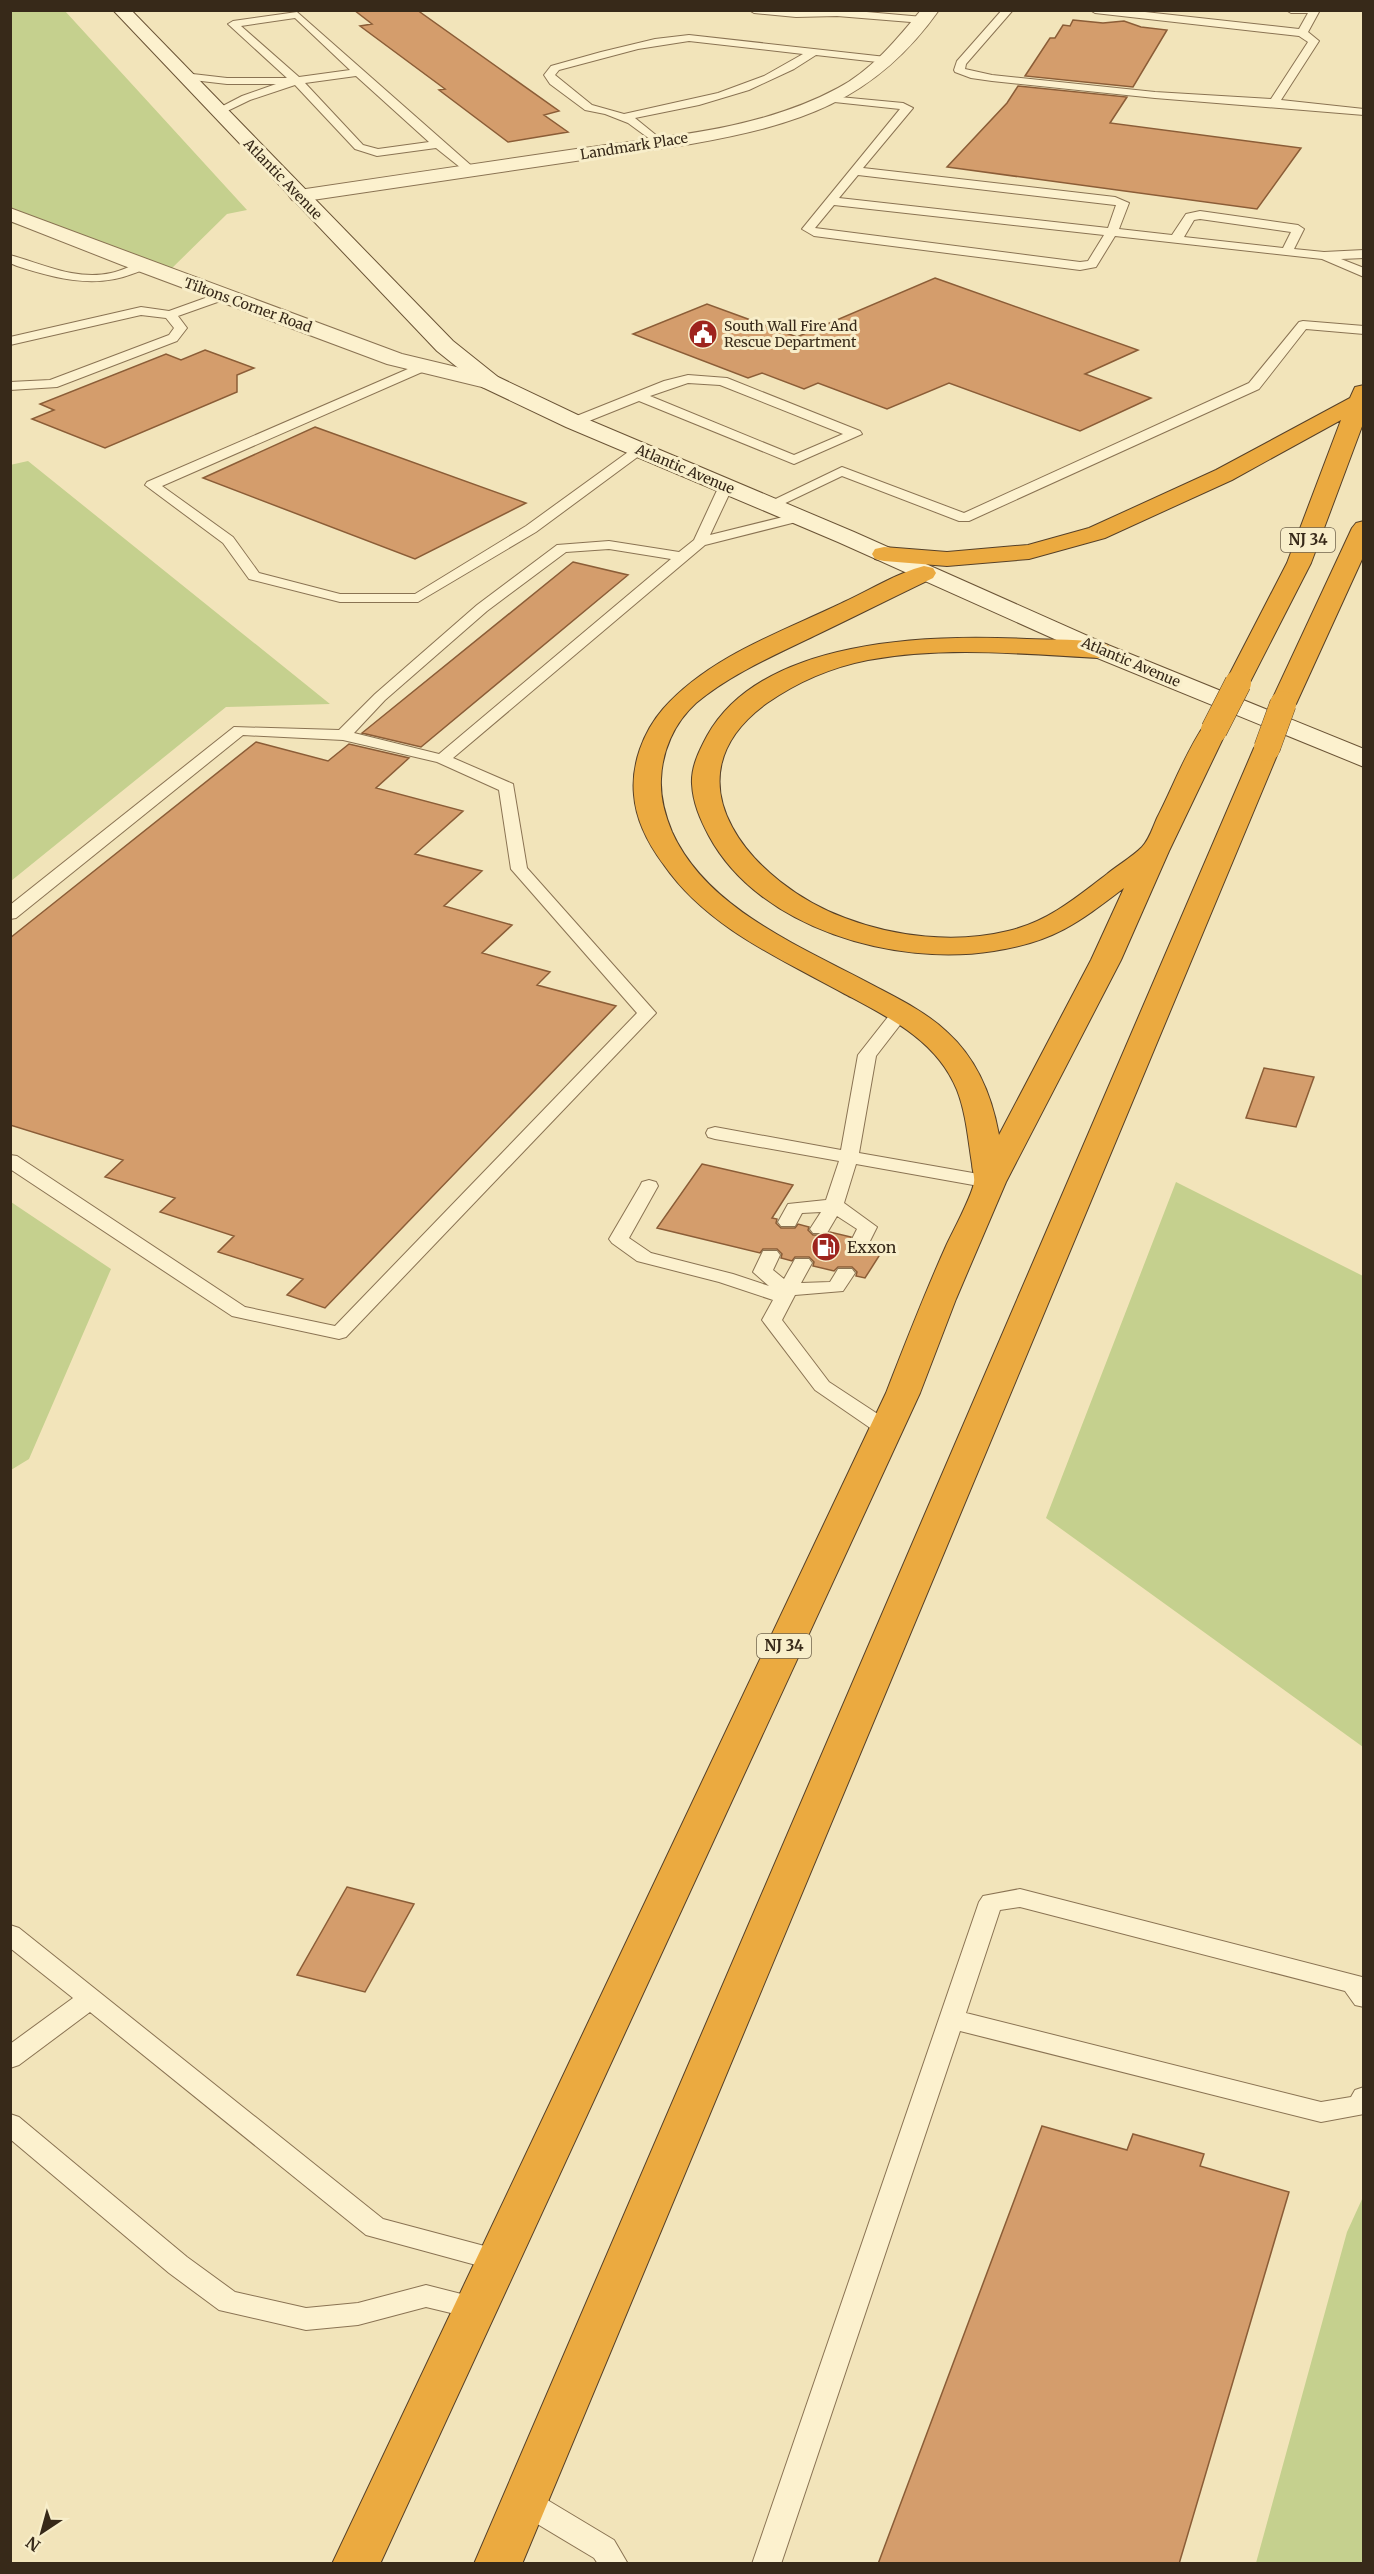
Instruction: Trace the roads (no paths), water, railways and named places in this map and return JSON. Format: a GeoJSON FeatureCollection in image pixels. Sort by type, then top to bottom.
{"type":"FeatureCollection","features":[{"type":"Feature","properties":{"kind":"highway"},"geometry":{"type":"LineString","coordinates":[[884,555],[947,559],[1029,552],[1097,533],[1224,475],[1362,396]]}},
{"type":"Feature","properties":{"kind":"highway","name":"NJ 34"},"geometry":{"type":"LineString","coordinates":[[356,2564],[903,1393],[939,1299],[990,1182],[1106,960],[1155,851],[1299,562],[1362,396]]}},
{"type":"Feature","properties":{"kind":"highway","name":"NJ 34"},"geometry":{"type":"LineString","coordinates":[[498,2564],[1267,748],[1283,704],[1364,528]]}},
{"type":"Feature","properties":{"kind":"highway"},"geometry":{"type":"LineString","coordinates":[[924,573],[754,655],[714,677],[690,694],[671,715],[658,736],[649,759],[646,787],[650,813],[662,843],[679,869],[706,898],[751,930],[901,1012],[934,1036],[954,1057],[971,1083],[982,1113],[990,1182]]}},
{"type":"Feature","properties":{"kind":"highway"},"geometry":{"type":"LineString","coordinates":[[1100,650],[948,644],[915,645],[858,654],[803,672],[753,698],[728,722],[717,740],[706,773],[706,793],[710,812],[720,834],[738,860],[760,881],[787,901],[825,922],[860,933],[927,944],[959,946],[992,943],[1027,934],[1065,919],[1155,851]]}},
{"type":"Feature","properties":{"kind":"main road","name":"Atlantic Avenue"},"geometry":{"type":"LineString","coordinates":[[121,10],[445,346],[490,382],[574,422],[799,517],[1100,650],[1364,759]]}},
{"type":"Feature","properties":{"kind":"main road","name":"Landmark Place"},"geometry":{"type":"LineString","coordinates":[[299,196],[658,142],[765,122],[829,99],[872,74],[927,15]]}},
{"type":"Feature","properties":{"kind":"main road","name":"Tiltons Corner Road"},"geometry":{"type":"LineString","coordinates":[[13,218],[395,359],[490,382]]}},
{"type":"Feature","properties":{"kind":"lane"},"geometry":{"type":"LineString","coordinates":[[754,10],[796,14],[838,12],[927,15]]}},
{"type":"Feature","properties":{"kind":"lane"},"geometry":{"type":"LineString","coordinates":[[1008,10],[961,63],[959,70],[971,75],[992,78],[1155,95],[1305,105],[1364,112]]}},
{"type":"Feature","properties":{"kind":"lane"},"geometry":{"type":"LineString","coordinates":[[1095,10],[1302,33],[1314,41],[1274,103]]}},
{"type":"Feature","properties":{"kind":"lane"},"geometry":{"type":"LineString","coordinates":[[1302,33],[1314,10]]}},
{"type":"Feature","properties":{"kind":"lane"},"geometry":{"type":"LineString","coordinates":[[1294,11],[1314,10]]}},
{"type":"Feature","properties":{"kind":"lane"},"geometry":{"type":"LineString","coordinates":[[438,144],[376,153],[359,147],[297,81],[233,24],[297,15],[438,144],[470,170]]}},
{"type":"Feature","properties":{"kind":"lane"},"geometry":{"type":"LineString","coordinates":[[658,142],[632,121],[589,108],[554,82],[549,75],[555,68],[660,40],[689,38],[886,60]]}},
{"type":"Feature","properties":{"kind":"lane"},"geometry":{"type":"LineString","coordinates":[[622,117],[684,106],[727,94],[781,73],[814,52]]}},
{"type":"Feature","properties":{"kind":"lane"},"geometry":{"type":"LineString","coordinates":[[184,76],[228,81],[297,81],[359,72]]}},
{"type":"Feature","properties":{"kind":"lane"},"geometry":{"type":"LineString","coordinates":[[219,112],[246,98],[297,81]]}},
{"type":"Feature","properties":{"kind":"lane"},"geometry":{"type":"LineString","coordinates":[[829,99],[907,108],[855,171],[808,229],[818,233],[1080,266],[1092,264],[1112,232],[1123,203],[855,171]]}},
{"type":"Feature","properties":{"kind":"lane"},"geometry":{"type":"LineString","coordinates":[[1305,105],[1364,102]]}},
{"type":"Feature","properties":{"kind":"lane"},"geometry":{"type":"LineString","coordinates":[[831,201],[1287,252],[1324,255],[1364,254]]}},
{"type":"Feature","properties":{"kind":"lane"},"geometry":{"type":"LineString","coordinates":[[1176,239],[1190,217],[1200,215],[1298,229],[1287,252]]}},
{"type":"Feature","properties":{"kind":"lane"},"geometry":{"type":"LineString","coordinates":[[1324,255],[1364,273]]}},
{"type":"Feature","properties":{"kind":"lane"},"geometry":{"type":"LineString","coordinates":[[10,259],[30,266],[82,277],[111,276],[142,266]]}},
{"type":"Feature","properties":{"kind":"lane"},"geometry":{"type":"LineString","coordinates":[[10,341],[141,311],[170,315],[222,296]]}},
{"type":"Feature","properties":{"kind":"lane"},"geometry":{"type":"LineString","coordinates":[[10,386],[52,384],[173,338],[181,328],[170,315]]}},
{"type":"Feature","properties":{"kind":"lane"},"geometry":{"type":"LineString","coordinates":[[770,505],[842,471],[964,518],[1254,386],[1303,325],[1364,330]]}},
{"type":"Feature","properties":{"kind":"lane"},"geometry":{"type":"LineString","coordinates":[[424,366],[153,485],[228,540],[254,576],[340,598],[418,597],[531,529],[640,450]]}},
{"type":"Feature","properties":{"kind":"lane"},"geometry":{"type":"LineString","coordinates":[[574,422],[639,396],[669,384],[688,379],[722,381],[855,434],[794,460],[639,396]]}},
{"type":"Feature","properties":{"kind":"lane"},"geometry":{"type":"LineString","coordinates":[[700,543],[726,486]]}},
{"type":"Feature","properties":{"kind":"lane"},"geometry":{"type":"LineString","coordinates":[[442,759],[700,543],[799,517]]}},
{"type":"Feature","properties":{"kind":"lane"},"geometry":{"type":"LineString","coordinates":[[343,735],[380,697],[482,608],[562,548],[609,545],[682,557]]}},
{"type":"Feature","properties":{"kind":"lane"},"geometry":{"type":"LineString","coordinates":[[10,914],[239,730],[343,735],[442,759],[507,787],[519,869],[646,1013],[339,1333],[238,1312],[10,1160]]}},
{"type":"Feature","properties":{"kind":"lane"},"geometry":{"type":"LineString","coordinates":[[820,1229],[834,1205],[849,1157],[867,1055],[901,1012]]}},
{"type":"Feature","properties":{"kind":"lane"},"geometry":{"type":"LineString","coordinates":[[715,1133],[990,1182]]}},
{"type":"Feature","properties":{"kind":"lane"},"geometry":{"type":"LineString","coordinates":[[649,1186],[619,1239],[644,1257],[785,1293],[836,1287],[844,1273]]}},
{"type":"Feature","properties":{"kind":"lane"},"geometry":{"type":"LineString","coordinates":[[788,1222],[795,1208],[834,1205],[867,1227],[862,1239]]}},
{"type":"Feature","properties":{"kind":"lane"},"geometry":{"type":"LineString","coordinates":[[770,1256],[763,1272],[785,1293]]}},
{"type":"Feature","properties":{"kind":"lane"},"geometry":{"type":"LineString","coordinates":[[802,1263],[772,1320],[822,1386],[886,1429]]}},
{"type":"Feature","properties":{"kind":"lane"},"geometry":{"type":"LineString","coordinates":[[766,2564],[991,1902],[1020,1898],[1353,1984],[1364,1998]]}},
{"type":"Feature","properties":{"kind":"lane"},"geometry":{"type":"LineString","coordinates":[[10,1934],[375,2227],[498,2260]]}},
{"type":"Feature","properties":{"kind":"lane"},"geometry":{"type":"LineString","coordinates":[[10,2058],[90,1998]]}},
{"type":"Feature","properties":{"kind":"lane"},"geometry":{"type":"LineString","coordinates":[[951,2019],[1321,2112],[1361,2105],[1364,2097]]}},
{"type":"Feature","properties":{"kind":"lane"},"geometry":{"type":"LineString","coordinates":[[10,2124],[178,2265],[228,2302],[306,2319],[358,2314],[426,2296],[476,2308]]}},
{"type":"Feature","properties":{"kind":"lane"},"geometry":{"type":"LineString","coordinates":[[524,2501],[604,2549],[614,2564]]}},
{"type":"Feature","properties":{"kind":"place","name":"South Wall Fire And Rescue Department"},"geometry":{"type":"Point","coordinates":[703,334]}},
{"type":"Feature","properties":{"kind":"place","name":"Exxon"},"geometry":{"type":"Point","coordinates":[826,1247]}}]}
